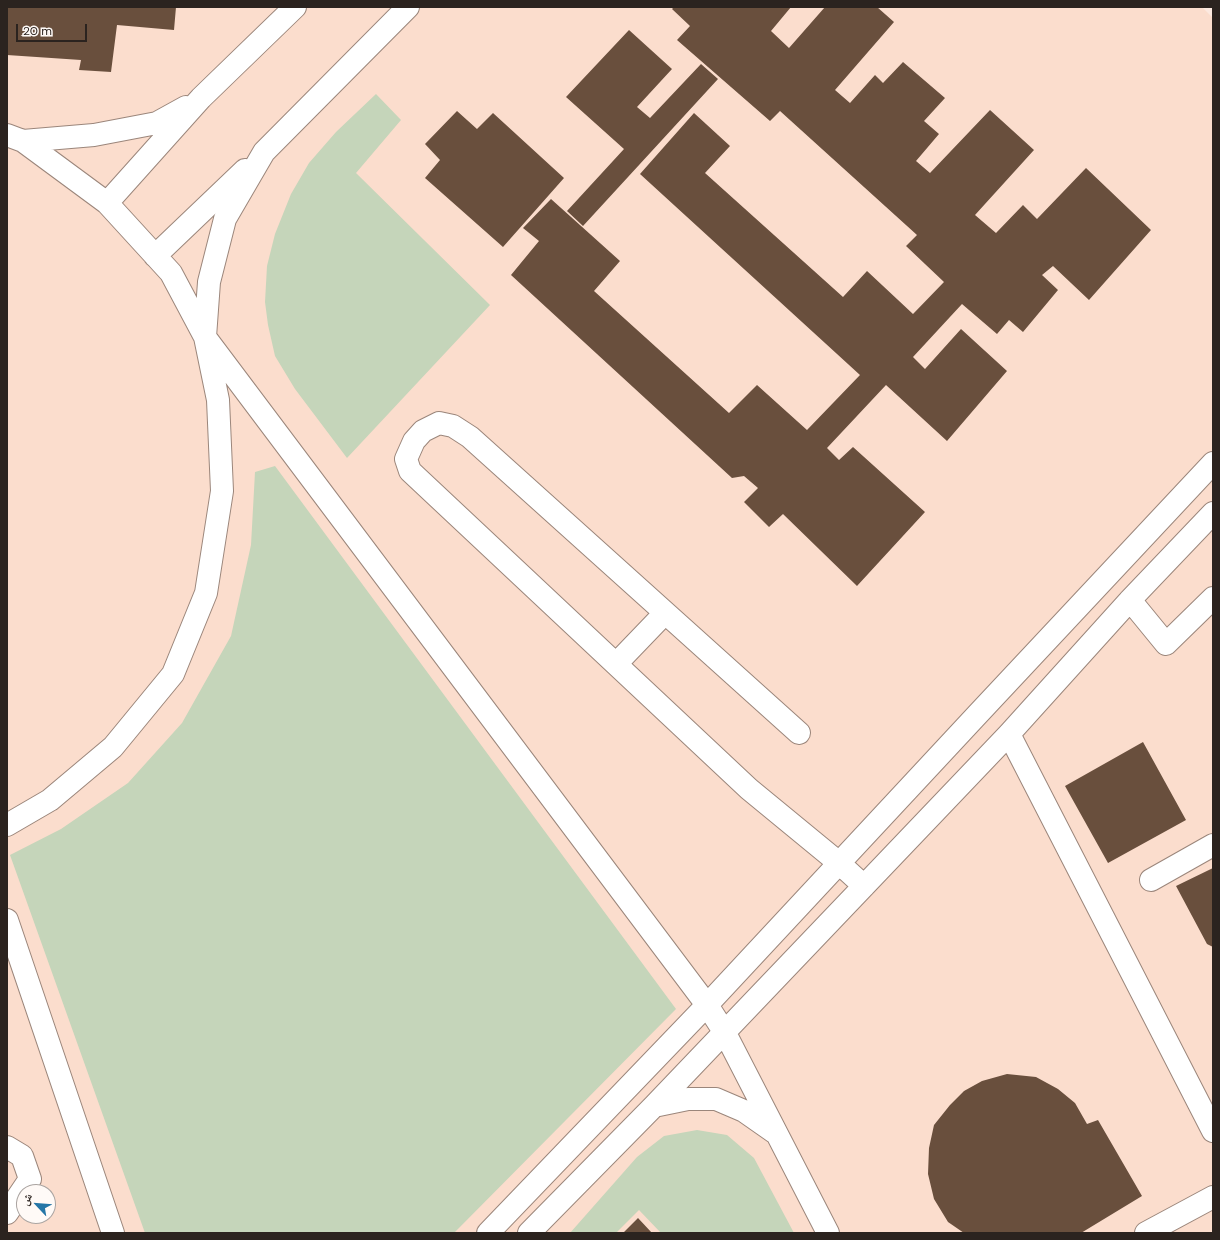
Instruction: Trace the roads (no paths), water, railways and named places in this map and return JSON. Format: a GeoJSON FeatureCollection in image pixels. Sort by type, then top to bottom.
{"type":"FeatureCollection","features":[{"type":"Feature","properties":{"kind":"lane"},"geometry":{"type":"LineString","coordinates":[[106,203],[201,98],[296,7]]}},
{"type":"Feature","properties":{"kind":"lane"},"geometry":{"type":"LineString","coordinates":[[155,256],[264,152],[408,7]]}},
{"type":"Feature","properties":{"kind":"lane"},"geometry":{"type":"LineString","coordinates":[[15,138],[94,135],[157,123],[201,98]]}},
{"type":"Feature","properties":{"kind":"lane"},"geometry":{"type":"LineString","coordinates":[[15,138],[106,203],[171,273],[205,337],[707,1005],[725,1033],[828,1233]]}},
{"type":"Feature","properties":{"kind":"lane"},"geometry":{"type":"LineString","coordinates":[[7,825],[50,800],[113,747],[173,674],[206,593],[222,491],[218,400],[205,337],[209,282],[225,219],[264,152]]}},
{"type":"Feature","properties":{"kind":"lane"},"geometry":{"type":"LineString","coordinates":[[799,733],[470,438],[453,426],[439,423],[423,430],[414,441],[406,459],[410,471],[749,789],[839,862],[864,886]]}},
{"type":"Feature","properties":{"kind":"lane"},"geometry":{"type":"LineString","coordinates":[[488,1233],[707,1005],[1213,463]]}},
{"type":"Feature","properties":{"kind":"lane"},"geometry":{"type":"LineString","coordinates":[[529,1233],[725,1033],[1009,734],[1130,600],[1213,513]]}},
{"type":"Feature","properties":{"kind":"lane"},"geometry":{"type":"LineString","coordinates":[[1130,600],[1166,644],[1213,598]]}},
{"type":"Feature","properties":{"kind":"lane"},"geometry":{"type":"LineString","coordinates":[[616,664],[665,613]]}},
{"type":"Feature","properties":{"kind":"lane"},"geometry":{"type":"LineString","coordinates":[[1009,734],[1213,1130]]}},
{"type":"Feature","properties":{"kind":"lane"},"geometry":{"type":"LineString","coordinates":[[1151,880],[1213,845]]}},
{"type":"Feature","properties":{"kind":"lane"},"geometry":{"type":"LineString","coordinates":[[7,920],[113,1233]]}},
{"type":"Feature","properties":{"kind":"lane"},"geometry":{"type":"LineString","coordinates":[[654,1106],[688,1099],[716,1099],[744,1111],[777,1134]]}},
{"type":"Feature","properties":{"kind":"lane"},"geometry":{"type":"LineString","coordinates":[[7,1147],[22,1156],[30,1179],[7,1213]]}},
{"type":"Feature","properties":{"kind":"lane"},"geometry":{"type":"LineString","coordinates":[[1148,1232],[1213,1198]]}}]}
